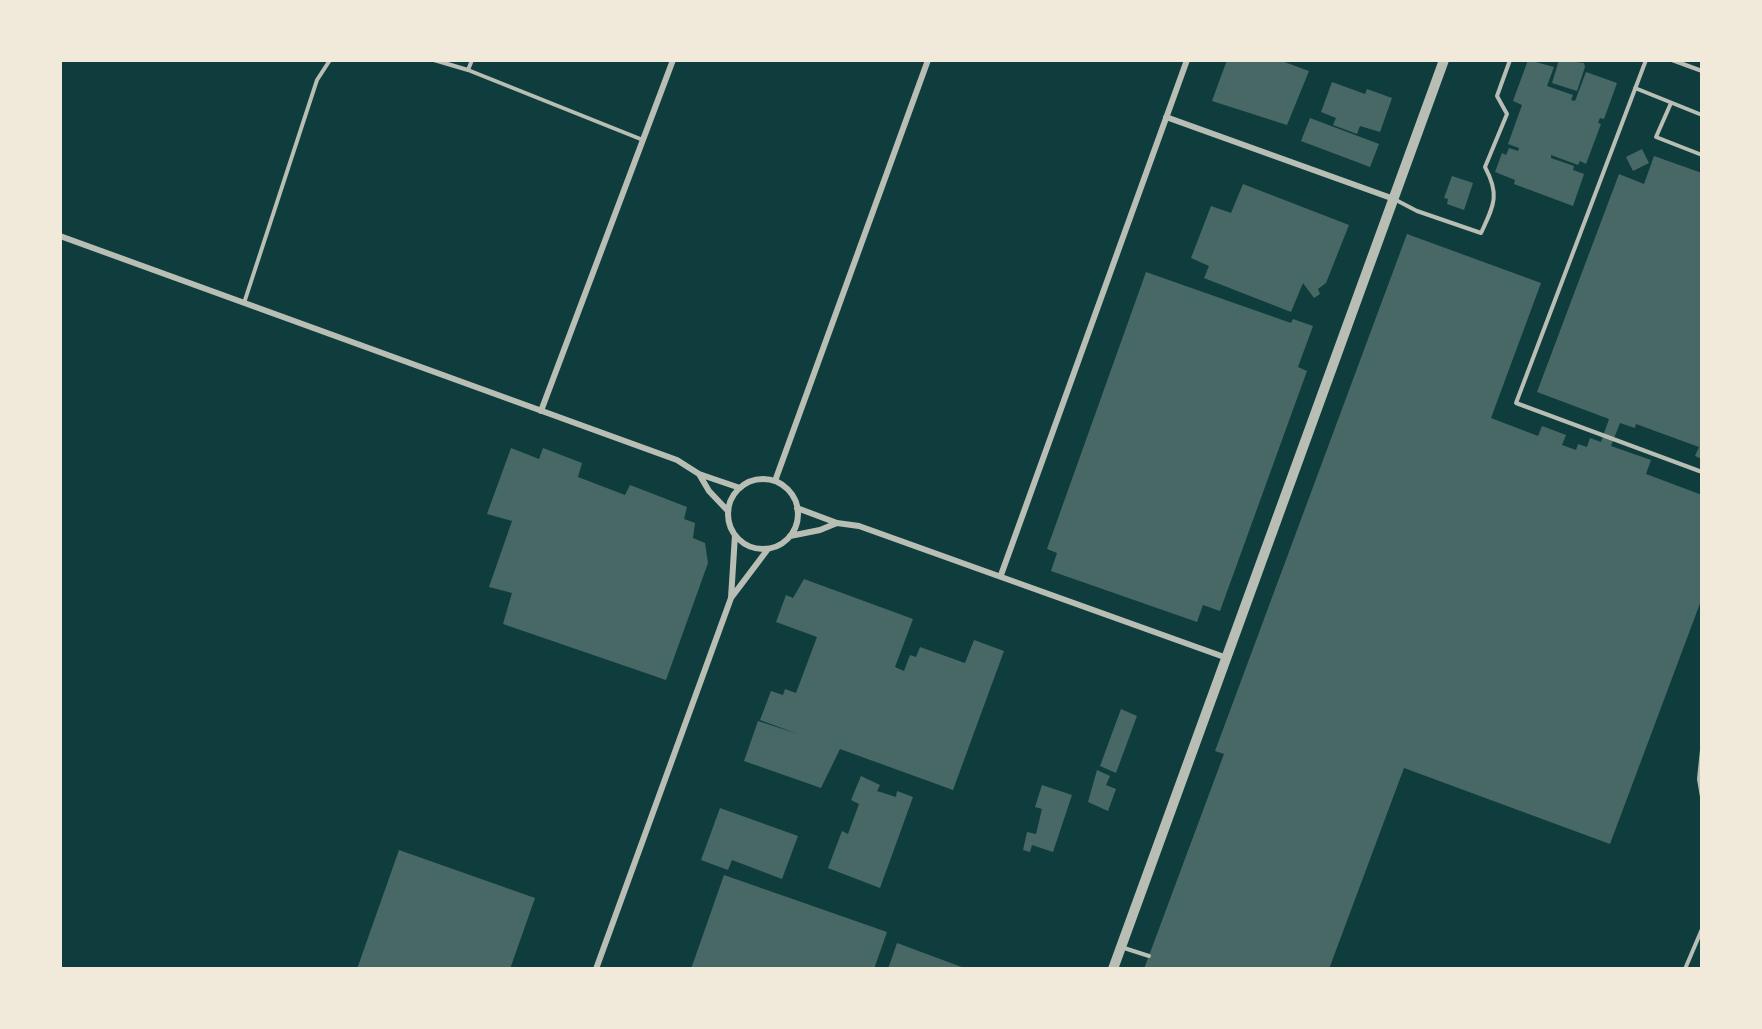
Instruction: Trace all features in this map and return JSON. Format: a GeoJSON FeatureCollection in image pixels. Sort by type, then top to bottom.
{"type":"FeatureCollection","features":[{"type":"Feature","properties":{"kind":"street"},"geometry":{"type":"LineString","coordinates":[[541,411],[673,60]]}},
{"type":"Feature","properties":{"kind":"street"},"geometry":{"type":"LineString","coordinates":[[775,481],[928,60]]}},
{"type":"Feature","properties":{"kind":"street"},"geometry":{"type":"LineString","coordinates":[[1001,575],[1187,60]]}},
{"type":"Feature","properties":{"kind":"street"},"geometry":{"type":"LineString","coordinates":[[1113,969],[1444,60]]}},
{"type":"Feature","properties":{"kind":"street"},"geometry":{"type":"LineString","coordinates":[[1166,117],[1394,199]]}},
{"type":"Feature","properties":{"kind":"street"},"geometry":{"type":"LineString","coordinates":[[60,236],[677,460],[699,474],[740,488]]}},
{"type":"Feature","properties":{"kind":"street"},"geometry":{"type":"LineString","coordinates":[[699,474],[709,491],[728,511]]}},
{"type":"Feature","properties":{"kind":"street"},"geometry":{"type":"LineString","coordinates":[[790,536],[798,518],[797,508],[790,492],[775,481],[757,480],[740,488],[734,495],[728,511],[731,528],[735,535],[750,546],[768,549],[790,536],[820,530],[837,523]]}},
{"type":"Feature","properties":{"kind":"street"},"geometry":{"type":"LineString","coordinates":[[797,508],[837,523],[859,526],[1001,575],[1227,658]]}},
{"type":"Feature","properties":{"kind":"street"},"geometry":{"type":"LineString","coordinates":[[596,969],[731,598],[735,535]]}},
{"type":"Feature","properties":{"kind":"street"},"geometry":{"type":"LineString","coordinates":[[731,598],[768,549]]}},
{"type":"Feature","properties":{"kind":"lane"},"geometry":{"type":"LineString","coordinates":[[244,303],[317,80],[330,60]]}},
{"type":"Feature","properties":{"kind":"lane"},"geometry":{"type":"LineString","coordinates":[[434,60],[468,70],[644,140]]}},
{"type":"Feature","properties":{"kind":"lane"},"geometry":{"type":"LineString","coordinates":[[468,70],[472,60]]}},
{"type":"Feature","properties":{"kind":"lane"},"geometry":{"type":"LineString","coordinates":[[1394,199],[1417,211],[1481,233],[1495,203],[1494,183],[1485,167],[1507,114],[1497,96],[1510,60]]}},
{"type":"Feature","properties":{"kind":"lane"},"geometry":{"type":"LineString","coordinates":[[1646,60],[1516,403],[1702,472]]}},
{"type":"Feature","properties":{"kind":"lane"},"geometry":{"type":"LineString","coordinates":[[1672,60],[1702,71]]}},
{"type":"Feature","properties":{"kind":"lane"},"geometry":{"type":"LineString","coordinates":[[1635,88],[1702,115]]}},
{"type":"Feature","properties":{"kind":"lane"},"geometry":{"type":"LineString","coordinates":[[1671,103],[1656,138],[1702,155]]}},
{"type":"Feature","properties":{"kind":"lane"},"geometry":{"type":"LineString","coordinates":[[1702,750],[1699,779],[1702,797]]}},
{"type":"Feature","properties":{"kind":"lane"},"geometry":{"type":"LineString","coordinates":[[1685,969],[1702,929]]}},
{"type":"Feature","properties":{"kind":"lane"},"geometry":{"type":"LineString","coordinates":[[1121,946],[1149,956]]}},
{"type":"Feature","properties":{"kind":"building"},"geometry":{"type":"Polygon","coordinates":[[[1227,60],[1279,60],[1309,71],[1287,125],[1212,101],[1227,60]]]}},
{"type":"Feature","properties":{"kind":"building"},"geometry":{"type":"Polygon","coordinates":[[[1528,60],[1554,67],[1547,86],[1573,95],[1571,100],[1575,101],[1586,72],[1617,83],[1604,119],[1600,118],[1598,123],[1601,124],[1586,164],[1580,161],[1578,165],[1551,155],[1551,158],[1574,166],[1573,170],[1584,174],[1573,206],[1514,184],[1515,180],[1495,172],[1502,153],[1506,155],[1509,148],[1518,151],[1519,148],[1508,144],[1522,105],[1513,101],[1528,60]]]}},
{"type":"Feature","properties":{"kind":"building"},"geometry":{"type":"Polygon","coordinates":[[[1559,60],[1584,63],[1585,67],[1577,91],[1552,83],[1559,60]]]}},
{"type":"Feature","properties":{"kind":"building"},"geometry":{"type":"Polygon","coordinates":[[[1332,82],[1365,94],[1367,89],[1392,98],[1380,132],[1360,126],[1357,134],[1333,125],[1336,118],[1321,112],[1332,82]]]}},
{"type":"Feature","properties":{"kind":"building"},"geometry":{"type":"Polygon","coordinates":[[[1310,118],[1379,144],[1370,167],[1301,141],[1310,118]]]}},
{"type":"Feature","properties":{"kind":"building"},"geometry":{"type":"Polygon","coordinates":[[[1642,149],[1649,163],[1633,171],[1626,157],[1642,149]]]}},
{"type":"Feature","properties":{"kind":"building"},"geometry":{"type":"Polygon","coordinates":[[[1654,156],[1702,173],[1702,459],[1695,456],[1699,447],[1636,424],[1635,428],[1620,423],[1611,446],[1651,460],[1646,474],[1702,495],[1702,598],[1610,844],[1404,768],[1329,969],[1144,969],[1224,754],[1215,751],[1407,234],[1541,283],[1491,418],[1538,436],[1542,426],[1566,435],[1562,445],[1576,450],[1578,444],[1587,447],[1590,438],[1601,442],[1609,419],[1537,392],[1619,174],[1644,184],[1654,156]]]}},
{"type":"Feature","properties":{"kind":"building"},"geometry":{"type":"Polygon","coordinates":[[[1452,176],[1473,183],[1464,210],[1447,204],[1448,199],[1444,198],[1452,176]]]}},
{"type":"Feature","properties":{"kind":"building"},"geometry":{"type":"Polygon","coordinates":[[[1243,184],[1349,225],[1326,283],[1318,289],[1320,294],[1314,298],[1303,283],[1291,312],[1204,278],[1209,266],[1191,258],[1211,206],[1231,213],[1243,184]]]}},
{"type":"Feature","properties":{"kind":"building"},"geometry":{"type":"Polygon","coordinates":[[[1146,272],[1291,323],[1293,319],[1313,326],[1298,367],[1307,371],[1220,611],[1203,605],[1197,622],[1051,571],[1057,553],[1047,549],[1146,272]]]}},
{"type":"Feature","properties":{"kind":"building"},"geometry":{"type":"Polygon","coordinates":[[[511,448],[539,459],[543,448],[582,463],[578,477],[625,495],[630,485],[687,507],[684,519],[695,523],[693,538],[705,543],[708,563],[666,680],[503,624],[512,593],[489,587],[512,521],[487,514],[511,448]]]}},
{"type":"Feature","properties":{"kind":"building"},"geometry":{"type":"Polygon","coordinates":[[[804,579],[913,619],[895,667],[904,671],[910,655],[916,657],[920,647],[965,663],[974,640],[1004,651],[953,790],[840,749],[821,788],[744,761],[758,721],[798,734],[760,720],[771,691],[783,695],[785,689],[796,693],[817,637],[776,622],[786,595],[793,598],[804,579]]]}},
{"type":"Feature","properties":{"kind":"building"},"geometry":{"type":"Polygon","coordinates":[[[1121,709],[1137,716],[1116,773],[1100,766],[1121,709]]]}},
{"type":"Feature","properties":{"kind":"building"},"geometry":{"type":"Polygon","coordinates":[[[1097,770],[1110,776],[1106,785],[1116,789],[1108,811],[1088,802],[1097,770]]]}},
{"type":"Feature","properties":{"kind":"building"},"geometry":{"type":"Polygon","coordinates":[[[861,776],[880,785],[877,791],[896,797],[897,791],[913,797],[880,888],[828,868],[842,831],[848,834],[859,804],[851,800],[861,776]]]}},
{"type":"Feature","properties":{"kind":"building"},"geometry":{"type":"Polygon","coordinates":[[[1042,785],[1072,795],[1053,852],[1032,845],[1030,852],[1023,850],[1027,832],[1036,834],[1042,809],[1035,807],[1042,785]]]}},
{"type":"Feature","properties":{"kind":"building"},"geometry":{"type":"Polygon","coordinates":[[[720,808],[798,836],[782,879],[732,860],[728,870],[701,860],[720,808]]]}},
{"type":"Feature","properties":{"kind":"building"},"geometry":{"type":"Polygon","coordinates":[[[399,850],[535,898],[510,969],[357,969],[399,850]]]}},
{"type":"Feature","properties":{"kind":"building"},"geometry":{"type":"Polygon","coordinates":[[[724,875],[887,932],[874,969],[691,969],[724,875]]]}},
{"type":"Feature","properties":{"kind":"building"},"geometry":{"type":"Polygon","coordinates":[[[897,943],[967,969],[888,969],[897,943]]]}}]}
